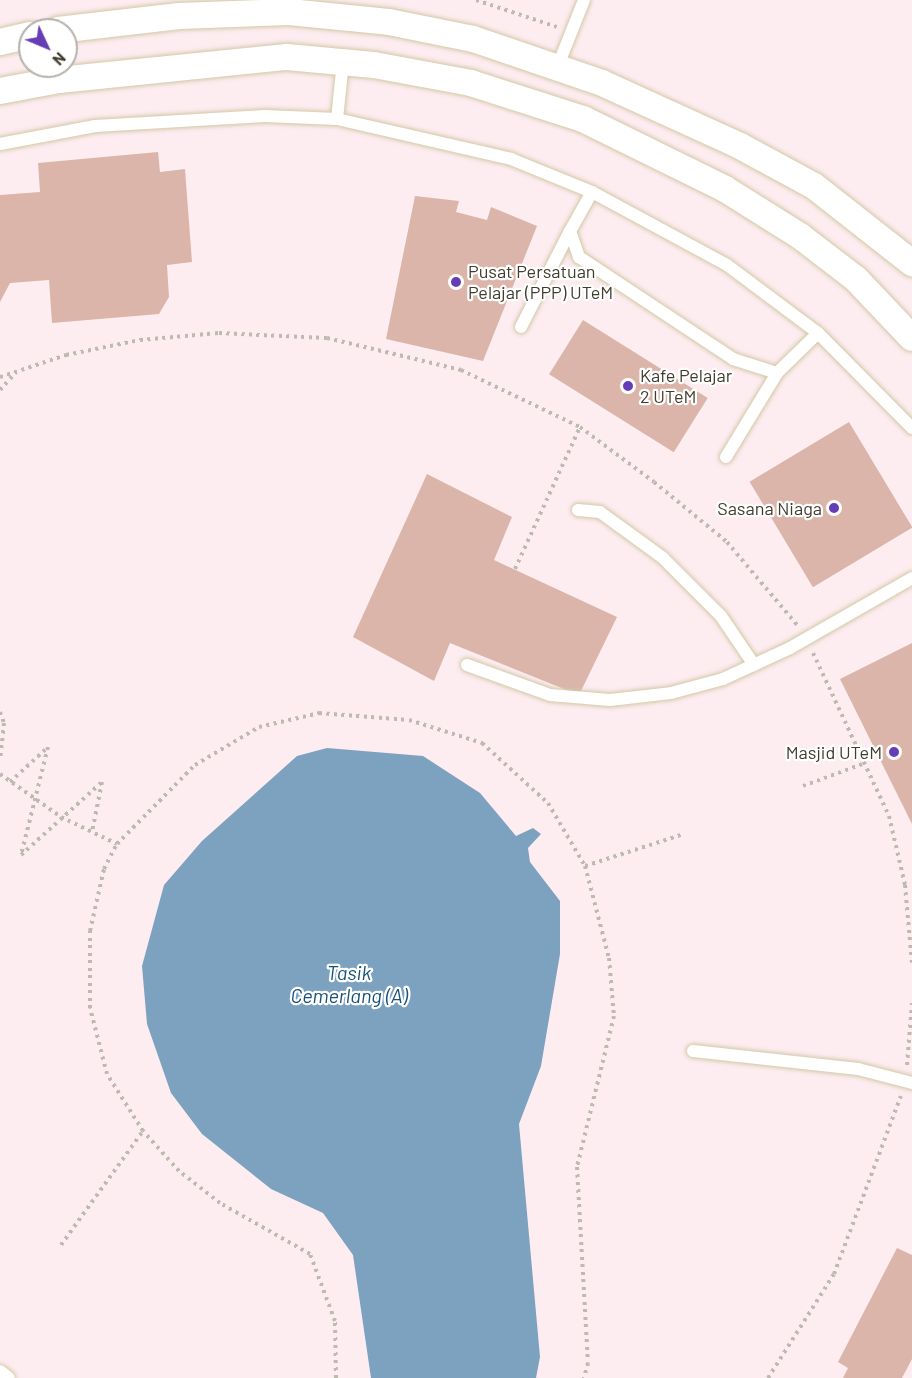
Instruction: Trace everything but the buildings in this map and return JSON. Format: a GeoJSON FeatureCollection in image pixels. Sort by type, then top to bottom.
{"type":"FeatureCollection","features":[{"type":"Feature","properties":{"kind":"street"},"geometry":{"type":"LineString","coordinates":[[78,27],[179,15],[287,6],[389,22],[473,39],[557,68],[740,146],[814,186],[912,263]]}},
{"type":"Feature","properties":{"kind":"street"},"geometry":{"type":"LineString","coordinates":[[0,42],[18,38]]}},
{"type":"Feature","properties":{"kind":"street"},"geometry":{"type":"LineString","coordinates":[[0,91],[59,80],[287,57],[343,62],[471,83],[583,119],[725,189],[800,236],[856,279],[912,338]]}},
{"type":"Feature","properties":{"kind":"lane"},"geometry":{"type":"LineString","coordinates":[[557,68],[584,0]]}},
{"type":"Feature","properties":{"kind":"lane"},"geometry":{"type":"LineString","coordinates":[[337,119],[343,62]]}},
{"type":"Feature","properties":{"kind":"lane"},"geometry":{"type":"LineString","coordinates":[[0,144],[95,126],[265,116],[337,119],[511,159],[592,192],[727,265],[818,333],[912,428]]}},
{"type":"Feature","properties":{"kind":"lane"},"geometry":{"type":"LineString","coordinates":[[521,327],[592,192]]}},
{"type":"Feature","properties":{"kind":"lane"},"geometry":{"type":"LineString","coordinates":[[570,231],[579,256],[733,359],[777,373]]}},
{"type":"Feature","properties":{"kind":"lane"},"geometry":{"type":"LineString","coordinates":[[726,457],[777,373],[818,333]]}},
{"type":"Feature","properties":{"kind":"lane"},"geometry":{"type":"LineString","coordinates":[[578,510],[600,512],[663,558],[721,616],[754,665]]}},
{"type":"Feature","properties":{"kind":"lane"},"geometry":{"type":"LineString","coordinates":[[467,665],[550,695],[610,700],[671,693],[754,665],[806,640],[912,578]]}},
{"type":"Feature","properties":{"kind":"lane"},"geometry":{"type":"LineString","coordinates":[[693,1051],[858,1069],[909,1083]]}},
{"type":"Feature","properties":{"kind":"lane"},"geometry":{"type":"LineString","coordinates":[[0,1371],[9,1378]]}},
{"type":"Feature","properties":{"kind":"path"},"geometry":{"type":"LineString","coordinates":[[476,0],[559,27]]}},
{"type":"Feature","properties":{"kind":"path"},"geometry":{"type":"LineString","coordinates":[[0,377],[18,370],[140,340],[219,333],[327,338],[461,370],[580,427],[727,542],[806,640],[862,764],[889,816],[897,850],[912,963]]}},
{"type":"Feature","properties":{"kind":"path"},"geometry":{"type":"LineString","coordinates":[[0,390],[18,370]]}},
{"type":"Feature","properties":{"kind":"path"},"geometry":{"type":"LineString","coordinates":[[515,569],[580,427]]}},
{"type":"Feature","properties":{"kind":"path"},"geometry":{"type":"LineString","coordinates":[[0,712],[4,723],[0,759]]}},
{"type":"Feature","properties":{"kind":"path"},"geometry":{"type":"LineString","coordinates":[[336,1378],[335,1321],[310,1254],[220,1203],[179,1171],[143,1131],[107,1074],[90,1008],[90,931],[104,869],[117,844],[195,765],[259,727],[319,713],[409,720],[482,743],[548,803],[585,866],[609,958],[614,1016],[577,1167],[588,1363],[584,1378]]}},
{"type":"Feature","properties":{"kind":"path"},"geometry":{"type":"LineString","coordinates":[[10,782],[48,747],[33,798],[21,855],[102,782],[92,832]]}},
{"type":"Feature","properties":{"kind":"path"},"geometry":{"type":"LineString","coordinates":[[803,786],[862,764]]}},
{"type":"Feature","properties":{"kind":"path"},"geometry":{"type":"LineString","coordinates":[[0,774],[61,817],[117,844]]}},
{"type":"Feature","properties":{"kind":"path"},"geometry":{"type":"LineString","coordinates":[[585,866],[681,835]]}},
{"type":"Feature","properties":{"kind":"path"},"geometry":{"type":"LineString","coordinates":[[768,1378],[834,1274],[909,1083],[912,1003]]}},
{"type":"Feature","properties":{"kind":"path"},"geometry":{"type":"LineString","coordinates":[[61,1245],[143,1131]]}},
{"type":"Feature","properties":{"kind":"shaded area"},"geometry":{"type":"Polygon","coordinates":[[[0,0],[912,0],[912,1378],[0,1378],[0,0]]]}},
{"type":"Feature","properties":{"kind":"water","name":"Tasik Cemerlang (A)"},"geometry":{"type":"Polygon","coordinates":[[[327,748],[423,756],[480,793],[516,836],[533,828],[541,834],[528,848],[530,862],[560,901],[560,954],[541,1066],[519,1124],[540,1357],[536,1378],[371,1378],[353,1255],[323,1213],[271,1189],[202,1134],[171,1093],[147,1024],[142,966],[164,885],[202,841],[297,756],[327,748]]]}},
{"type":"Feature","properties":{"kind":"place","name":"Pusat Persatuan Pelajar (PPP) UTeM"},"geometry":{"type":"Point","coordinates":[456,282]}},
{"type":"Feature","properties":{"kind":"place","name":"Kafe Pelajar 2 UTeM"},"geometry":{"type":"Point","coordinates":[628,386]}},
{"type":"Feature","properties":{"kind":"place","name":"Sasana Niaga"},"geometry":{"type":"Point","coordinates":[834,508]}},
{"type":"Feature","properties":{"kind":"place","name":"Masjid UTeM"},"geometry":{"type":"Point","coordinates":[894,752]}}]}
